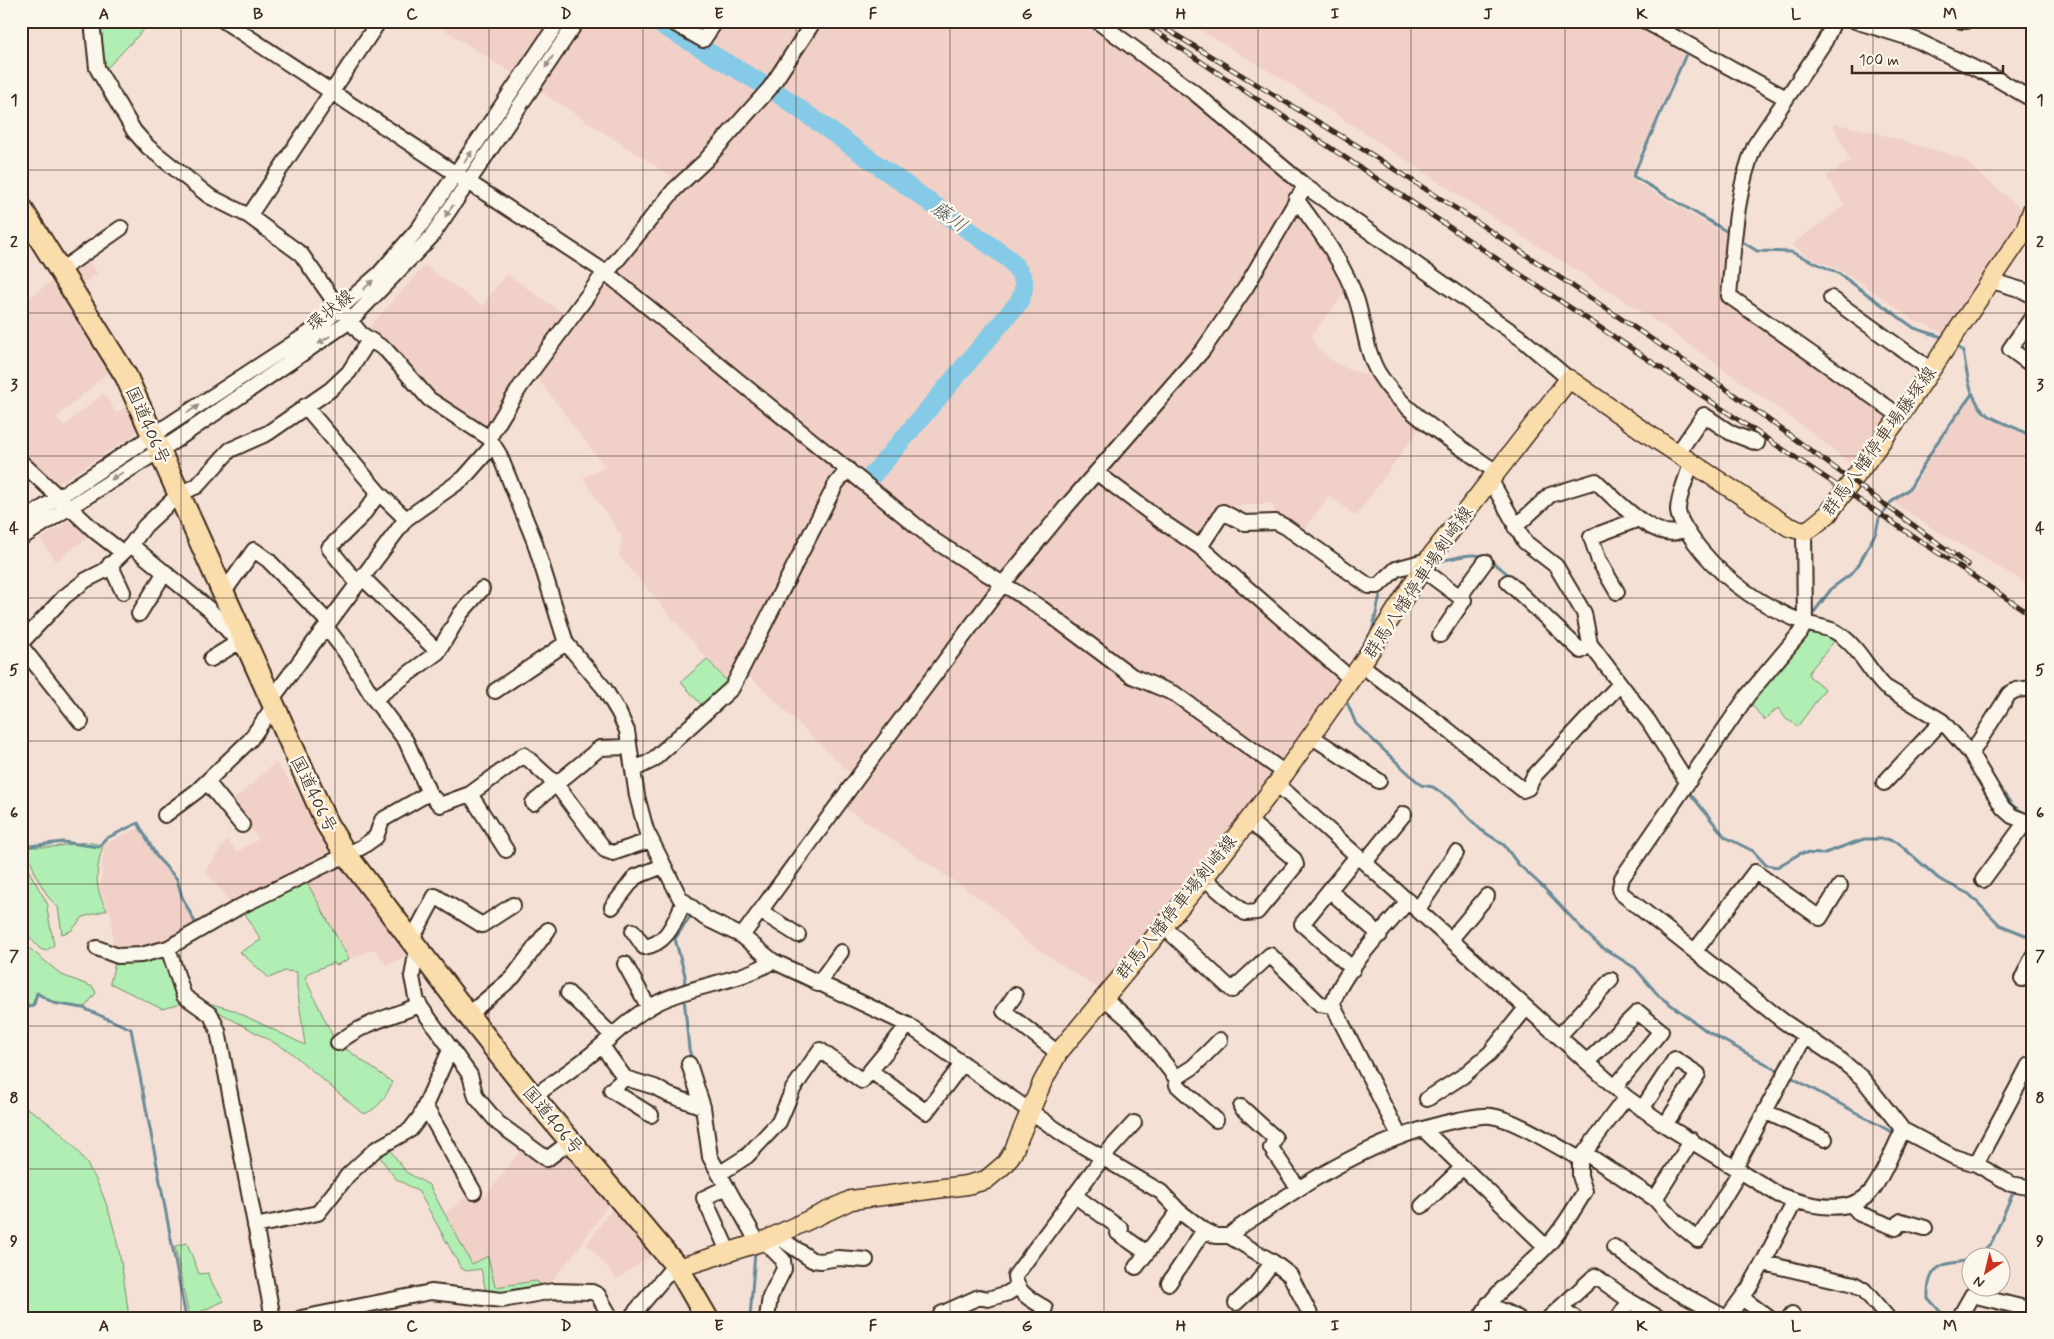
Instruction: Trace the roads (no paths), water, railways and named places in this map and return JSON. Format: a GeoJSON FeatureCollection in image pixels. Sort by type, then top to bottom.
{"type":"FeatureCollection","features":[{"type":"Feature","properties":{"kind":"highway","name":"国道406号"},"geometry":{"type":"LineString","coordinates":[[21,208],[126,376],[221,591],[244,649],[271,701],[319,809],[345,853],[533,1097],[678,1268],[707,1318]]}},
{"type":"Feature","properties":{"kind":"main road","name":"群馬八幡停車場藤塚線"},"geometry":{"type":"LineString","coordinates":[[1804,531],[1811,528],[1828,514],[1900,416],[1992,281],[2029,232],[2033,208]]}},
{"type":"Feature","properties":{"kind":"main road"},"geometry":{"type":"LineString","coordinates":[[1569,378],[1789,527],[1804,531]]}},
{"type":"Feature","properties":{"kind":"main road","name":"群馬八幡停車場剣崎線"},"geometry":{"type":"LineString","coordinates":[[678,1268],[766,1240],[851,1200],[967,1185],[986,1180],[1006,1163],[1013,1152],[1030,1110],[1058,1053],[1103,996],[1204,878],[1281,778],[1351,680],[1425,565],[1569,378]]}},
{"type":"Feature","properties":{"kind":"street"},"geometry":{"type":"LineString","coordinates":[[92,21],[98,68],[134,131],[160,158],[209,196],[249,216],[301,254],[341,310],[369,340],[386,350],[429,399],[491,442],[499,454],[534,540],[566,643],[604,688],[626,731],[640,804],[651,840],[663,866],[684,902],[705,918],[742,936],[773,961],[818,984],[885,1012],[908,1025],[1064,1135],[1161,1192],[1180,1211],[1204,1230],[1216,1236],[1229,1236],[1273,1262],[1290,1275],[1312,1318]]}},
{"type":"Feature","properties":{"kind":"street"},"geometry":{"type":"LineString","coordinates":[[224,21],[605,272],[935,541],[1041,608],[1132,676],[1175,694],[1281,778],[1361,859],[1526,1008],[1588,1061],[1615,1088],[1665,1125],[1779,1195],[1795,1201],[1824,1205],[1852,1205],[1873,1189],[1902,1130]]}},
{"type":"Feature","properties":{"kind":"street"},"geometry":{"type":"LineString","coordinates":[[249,216],[379,21]]}},
{"type":"Feature","properties":{"kind":"street","name":"環状線"},"geometry":{"type":"LineString","coordinates":[[21,538],[70,506],[341,310],[403,248],[559,21]]}},
{"type":"Feature","properties":{"kind":"street","name":"環状線"},"geometry":{"type":"LineString","coordinates":[[21,522],[59,496],[156,443],[350,321],[431,237],[577,21]]}},
{"type":"Feature","properties":{"kind":"street"},"geometry":{"type":"LineString","coordinates":[[670,21],[703,40],[716,21]]}},
{"type":"Feature","properties":{"kind":"street"},"geometry":{"type":"LineString","coordinates":[[165,815],[207,782],[250,740],[277,692],[406,519],[464,478],[491,442],[520,387],[605,272],[609,270],[675,190],[705,161],[770,88],[814,21]]}},
{"type":"Feature","properties":{"kind":"street"},"geometry":{"type":"LineString","coordinates":[[1097,21],[1196,94],[1304,186],[1522,339],[1569,378]]}},
{"type":"Feature","properties":{"kind":"street"},"geometry":{"type":"LineString","coordinates":[[1645,21],[1786,98]]}},
{"type":"Feature","properties":{"kind":"street"},"geometry":{"type":"LineString","coordinates":[[1834,21],[1825,41],[1755,145],[1748,162],[1737,206],[1729,296],[1900,416]]}},
{"type":"Feature","properties":{"kind":"street"},"geometry":{"type":"LineString","coordinates":[[1855,21],[1916,40],[1997,79],[2033,100]]}},
{"type":"Feature","properties":{"kind":"street"},"geometry":{"type":"LineString","coordinates":[[1961,21],[1967,21]]}},
{"type":"Feature","properties":{"kind":"street"},"geometry":{"type":"LineString","coordinates":[[742,936],[1002,585],[1066,507],[1202,350],[1246,287],[1304,186]]}},
{"type":"Feature","properties":{"kind":"street"},"geometry":{"type":"LineString","coordinates":[[1296,200],[1316,227],[1349,282],[1356,300],[1374,365],[1382,379],[1414,412],[1493,475],[1515,527],[1532,550],[1556,566],[1584,613],[1590,644],[1619,685],[1649,722],[1687,782]]}},
{"type":"Feature","properties":{"kind":"street"},"geometry":{"type":"LineString","coordinates":[[60,270],[121,228]]}},
{"type":"Feature","properties":{"kind":"street"},"geometry":{"type":"LineString","coordinates":[[1992,281],[2022,290],[2033,296]]}},
{"type":"Feature","properties":{"kind":"street"},"geometry":{"type":"LineString","coordinates":[[1831,298],[1931,370]]}},
{"type":"Feature","properties":{"kind":"street"},"geometry":{"type":"LineString","coordinates":[[2033,316],[2010,349],[2033,366]]}},
{"type":"Feature","properties":{"kind":"street"},"geometry":{"type":"LineString","coordinates":[[81,722],[21,644],[64,597],[86,580],[104,571],[179,494],[197,486],[230,450],[268,433],[330,390],[349,372],[369,340]]}},
{"type":"Feature","properties":{"kind":"street"},"geometry":{"type":"LineString","coordinates":[[305,406],[379,493],[406,519]]}},
{"type":"Feature","properties":{"kind":"street"},"geometry":{"type":"LineString","coordinates":[[1757,443],[1731,433],[1704,415],[1685,458],[1678,511],[1685,528],[1707,559],[1731,581],[1757,600],[1805,622],[1834,631],[1844,638],[1864,658],[1876,678],[1885,687],[1942,721],[1971,754],[2003,808],[2029,824],[1983,880]]}},
{"type":"Feature","properties":{"kind":"street"},"geometry":{"type":"LineString","coordinates":[[21,462],[96,532],[165,572],[210,610],[244,649],[211,659]]}},
{"type":"Feature","properties":{"kind":"street"},"geometry":{"type":"LineString","coordinates":[[633,770],[653,760],[732,688],[836,484],[848,469]]}},
{"type":"Feature","properties":{"kind":"street"},"geometry":{"type":"LineString","coordinates":[[1098,472],[1164,523],[1200,547],[1351,680]]}},
{"type":"Feature","properties":{"kind":"street"},"geometry":{"type":"LineString","coordinates":[[1515,527],[1550,495],[1596,481],[1624,509],[1638,519],[1670,533],[1678,533],[1685,528]]}},
{"type":"Feature","properties":{"kind":"street"},"geometry":{"type":"LineString","coordinates":[[379,493],[361,517],[329,548],[360,581],[438,652]]}},
{"type":"Feature","properties":{"kind":"street"},"geometry":{"type":"LineString","coordinates":[[1200,547],[1223,512],[1244,523],[1276,522],[1286,526],[1369,586],[1378,586],[1396,569],[1425,565],[1464,600],[1440,636]]}},
{"type":"Feature","properties":{"kind":"street"},"geometry":{"type":"LineString","coordinates":[[1617,592],[1599,561],[1591,537],[1638,519]]}},
{"type":"Feature","properties":{"kind":"street"},"geometry":{"type":"LineString","coordinates":[[1804,531],[1805,622],[1800,633],[1748,695],[1687,782],[1622,878],[1621,893],[1805,1036],[1842,1061],[1862,1078],[1902,1130],[1954,1157],[1976,1164],[2011,1184],[2033,1188]]}},
{"type":"Feature","properties":{"kind":"street"},"geometry":{"type":"LineString","coordinates":[[221,591],[226,589],[254,550],[268,560],[327,625],[374,699],[406,741],[429,793],[440,805],[470,794],[524,756],[556,784],[605,850],[613,853],[651,840]]}},
{"type":"Feature","properties":{"kind":"street"},"geometry":{"type":"LineString","coordinates":[[1460,596],[1485,562]]}},
{"type":"Feature","properties":{"kind":"street"},"geometry":{"type":"LineString","coordinates":[[110,564],[124,592]]}},
{"type":"Feature","properties":{"kind":"street"},"geometry":{"type":"LineString","coordinates":[[139,614],[165,572]]}},
{"type":"Feature","properties":{"kind":"street"},"geometry":{"type":"LineString","coordinates":[[1508,582],[1581,651],[1590,644]]}},
{"type":"Feature","properties":{"kind":"street"},"geometry":{"type":"LineString","coordinates":[[374,699],[438,652],[461,613],[482,589]]}},
{"type":"Feature","properties":{"kind":"street"},"geometry":{"type":"LineString","coordinates":[[495,691],[566,643]]}},
{"type":"Feature","properties":{"kind":"street"},"geometry":{"type":"LineString","coordinates":[[1361,665],[1443,726],[1523,790],[1528,788],[1534,776],[1619,685]]}},
{"type":"Feature","properties":{"kind":"street"},"geometry":{"type":"LineString","coordinates":[[1971,754],[2009,694],[2016,690],[2033,688]]}},
{"type":"Feature","properties":{"kind":"street"},"geometry":{"type":"LineString","coordinates":[[1884,783],[1942,721]]}},
{"type":"Feature","properties":{"kind":"street"},"geometry":{"type":"LineString","coordinates":[[1311,736],[1379,781]]}},
{"type":"Feature","properties":{"kind":"street"},"geometry":{"type":"LineString","coordinates":[[533,803],[600,748],[628,747]]}},
{"type":"Feature","properties":{"kind":"street"},"geometry":{"type":"LineString","coordinates":[[207,782],[242,825]]}},
{"type":"Feature","properties":{"kind":"street"},"geometry":{"type":"LineString","coordinates":[[97,948],[118,956],[141,955],[168,948],[239,908],[345,853],[362,847],[376,837],[382,820],[429,793]]}},
{"type":"Feature","properties":{"kind":"street"},"geometry":{"type":"LineString","coordinates":[[470,794],[506,850]]}},
{"type":"Feature","properties":{"kind":"street"},"geometry":{"type":"LineString","coordinates":[[1353,969],[1302,924],[1330,891],[1404,814]]}},
{"type":"Feature","properties":{"kind":"street"},"geometry":{"type":"LineString","coordinates":[[1204,878],[1245,914],[1256,912],[1296,865],[1294,860],[1248,820]]}},
{"type":"Feature","properties":{"kind":"street"},"geometry":{"type":"LineString","coordinates":[[1400,1137],[1333,1006],[1342,981],[1380,935],[1413,905],[1456,853]]}},
{"type":"Feature","properties":{"kind":"street"},"geometry":{"type":"LineString","coordinates":[[612,907],[635,877],[663,866]]}},
{"type":"Feature","properties":{"kind":"street"},"geometry":{"type":"LineString","coordinates":[[1695,950],[1755,872],[1820,918],[1840,886]]}},
{"type":"Feature","properties":{"kind":"street"},"geometry":{"type":"LineString","coordinates":[[1330,891],[1380,935]]}},
{"type":"Feature","properties":{"kind":"street"},"geometry":{"type":"LineString","coordinates":[[513,904],[482,925],[435,896],[414,945],[413,989],[420,1005],[470,1076],[476,1098],[498,1123],[547,1158],[571,1141]]}},
{"type":"Feature","properties":{"kind":"street"},"geometry":{"type":"LineString","coordinates":[[1451,939],[1486,896]]}},
{"type":"Feature","properties":{"kind":"street"},"geometry":{"type":"LineString","coordinates":[[634,932],[644,947],[652,946],[668,935],[684,902]]}},
{"type":"Feature","properties":{"kind":"street"},"geometry":{"type":"LineString","coordinates":[[760,911],[798,935]]}},
{"type":"Feature","properties":{"kind":"street"},"geometry":{"type":"LineString","coordinates":[[1164,926],[1232,990],[1270,955],[1320,1004],[1333,1006]]}},
{"type":"Feature","properties":{"kind":"street"},"geometry":{"type":"LineString","coordinates":[[468,1015],[513,978],[548,930]]}},
{"type":"Feature","properties":{"kind":"street"},"geometry":{"type":"LineString","coordinates":[[168,948],[184,996],[211,1015],[218,1031],[273,1318]]}},
{"type":"Feature","properties":{"kind":"street"},"geometry":{"type":"LineString","coordinates":[[818,984],[841,952]]}},
{"type":"Feature","properties":{"kind":"street"},"geometry":{"type":"LineString","coordinates":[[2022,979],[2033,956]]}},
{"type":"Feature","properties":{"kind":"street"},"geometry":{"type":"LineString","coordinates":[[533,1097],[602,1046],[612,1035],[649,1008],[684,990],[756,972],[773,961]]}},
{"type":"Feature","properties":{"kind":"street"},"geometry":{"type":"LineString","coordinates":[[625,964],[649,1008]]}},
{"type":"Feature","properties":{"kind":"street"},"geometry":{"type":"LineString","coordinates":[[1558,1036],[1611,980]]}},
{"type":"Feature","properties":{"kind":"street"},"geometry":{"type":"LineString","coordinates":[[568,993],[612,1035]]}},
{"type":"Feature","properties":{"kind":"street"},"geometry":{"type":"LineString","coordinates":[[1016,994],[1004,1011],[1058,1053]]}},
{"type":"Feature","properties":{"kind":"street"},"geometry":{"type":"LineString","coordinates":[[1103,996],[1134,1024],[1176,1078],[1176,1085],[1216,1120]]}},
{"type":"Feature","properties":{"kind":"street"},"geometry":{"type":"LineString","coordinates":[[338,1044],[348,1035],[369,1025],[420,1005]]}},
{"type":"Feature","properties":{"kind":"street"},"geometry":{"type":"LineString","coordinates":[[1427,1099],[1463,1076],[1490,1053],[1526,1008]]}},
{"type":"Feature","properties":{"kind":"street"},"geometry":{"type":"LineString","coordinates":[[1588,1061],[1638,1012],[1661,1031],[1615,1088]]}},
{"type":"Feature","properties":{"kind":"street"},"geometry":{"type":"LineString","coordinates":[[719,1174],[746,1156],[779,1122],[793,1089],[820,1050],[862,1081],[908,1025]]}},
{"type":"Feature","properties":{"kind":"street"},"geometry":{"type":"LineString","coordinates":[[1229,1236],[1298,1188],[1365,1152],[1422,1129],[1479,1116],[1493,1116],[1583,1156],[1655,1199],[1675,1221],[1698,1240],[1737,1170],[1805,1036]]}},
{"type":"Feature","properties":{"kind":"street"},"geometry":{"type":"LineString","coordinates":[[1176,1078],[1193,1067],[1220,1040]]}},
{"type":"Feature","properties":{"kind":"street"},"geometry":{"type":"LineString","coordinates":[[602,1046],[625,1078],[655,1087],[669,1096],[703,1107]]}},
{"type":"Feature","properties":{"kind":"street"},"geometry":{"type":"LineString","coordinates":[[255,1226],[318,1213],[348,1176],[376,1149],[410,1130],[425,1106],[450,1048]]}},
{"type":"Feature","properties":{"kind":"street"},"geometry":{"type":"LineString","coordinates":[[1642,1109],[1675,1059],[1698,1074],[1665,1125]]}},
{"type":"Feature","properties":{"kind":"street"},"geometry":{"type":"LineString","coordinates":[[872,1071],[926,1112],[963,1063]]}},
{"type":"Feature","properties":{"kind":"street"},"geometry":{"type":"LineString","coordinates":[[688,1064],[703,1107],[710,1158],[727,1187],[783,1260],[784,1269],[770,1297],[767,1318]]}},
{"type":"Feature","properties":{"kind":"street"},"geometry":{"type":"LineString","coordinates":[[1976,1164],[2029,1066],[2033,1068]]}},
{"type":"Feature","properties":{"kind":"street"},"geometry":{"type":"LineString","coordinates":[[625,1078],[611,1090],[651,1115]]}},
{"type":"Feature","properties":{"kind":"street"},"geometry":{"type":"LineString","coordinates":[[1480,1318],[1488,1304],[1546,1247],[1565,1224],[1585,1191],[1580,1176],[1583,1156],[1626,1097]]}},
{"type":"Feature","properties":{"kind":"street"},"geometry":{"type":"LineString","coordinates":[[425,1106],[474,1192]]}},
{"type":"Feature","properties":{"kind":"street"},"geometry":{"type":"LineString","coordinates":[[1241,1107],[1275,1138],[1272,1148],[1298,1188]]}},
{"type":"Feature","properties":{"kind":"street"},"geometry":{"type":"LineString","coordinates":[[1766,1112],[1825,1139]]}},
{"type":"Feature","properties":{"kind":"street"},"geometry":{"type":"LineString","coordinates":[[1039,1318],[1045,1308],[1022,1293],[1017,1287],[1015,1276],[1103,1157],[1134,1123]]}},
{"type":"Feature","properties":{"kind":"street"},"geometry":{"type":"LineString","coordinates":[[1422,1129],[1546,1247]]}},
{"type":"Feature","properties":{"kind":"street"},"geometry":{"type":"LineString","coordinates":[[1655,1199],[1692,1140]]}},
{"type":"Feature","properties":{"kind":"street"},"geometry":{"type":"LineString","coordinates":[[1422,1206],[1463,1167]]}},
{"type":"Feature","properties":{"kind":"street"},"geometry":{"type":"LineString","coordinates":[[727,1187],[704,1198],[728,1251]]}},
{"type":"Feature","properties":{"kind":"street"},"geometry":{"type":"LineString","coordinates":[[1074,1195],[1121,1228],[1118,1233],[1147,1253]]}},
{"type":"Feature","properties":{"kind":"street"},"geometry":{"type":"LineString","coordinates":[[1614,1247],[1663,1284],[1726,1318],[1742,1298],[1795,1201]]}},
{"type":"Feature","properties":{"kind":"street"},"geometry":{"type":"LineString","coordinates":[[1852,1205],[1860,1214],[1896,1228],[1901,1221],[1925,1228]]}},
{"type":"Feature","properties":{"kind":"street"},"geometry":{"type":"LineString","coordinates":[[1136,1267],[1180,1211]]}},
{"type":"Feature","properties":{"kind":"street"},"geometry":{"type":"LineString","coordinates":[[1169,1283],[1204,1230]]}},
{"type":"Feature","properties":{"kind":"street"},"geometry":{"type":"LineString","coordinates":[[766,1240],[812,1260],[821,1261],[838,1258],[866,1260]]}},
{"type":"Feature","properties":{"kind":"street"},"geometry":{"type":"LineString","coordinates":[[1236,1303],[1255,1285],[1273,1262]]}},
{"type":"Feature","properties":{"kind":"street"},"geometry":{"type":"LineString","coordinates":[[1763,1262],[1854,1284],[1864,1290],[1888,1318]]}},
{"type":"Feature","properties":{"kind":"street"},"geometry":{"type":"LineString","coordinates":[[630,1318],[668,1273],[678,1268]]}},
{"type":"Feature","properties":{"kind":"street"},"geometry":{"type":"LineString","coordinates":[[1549,1318],[1595,1276],[1630,1301],[1659,1318]]}},
{"type":"Feature","properties":{"kind":"street"},"geometry":{"type":"LineString","coordinates":[[941,1314],[978,1297],[988,1299],[1008,1293],[1017,1287]]}},
{"type":"Feature","properties":{"kind":"street"},"geometry":{"type":"LineString","coordinates":[[301,1318],[431,1292],[502,1300],[563,1291],[592,1292],[598,1295],[611,1318]]}},
{"type":"Feature","properties":{"kind":"street"},"geometry":{"type":"LineString","coordinates":[[1958,1318],[1972,1296],[2033,1310]]}},
{"type":"Feature","properties":{"kind":"street"},"geometry":{"type":"LineString","coordinates":[[1742,1298],[1769,1318]]}},
{"type":"Feature","properties":{"kind":"street"},"geometry":{"type":"LineString","coordinates":[[1618,1318],[1630,1301]]}},
{"type":"Feature","properties":{"kind":"street"},"geometry":{"type":"LineString","coordinates":[[1488,1304],[1518,1318]]}},
{"type":"Feature","properties":{"kind":"street"},"geometry":{"type":"LineString","coordinates":[[1561,1308],[1575,1318]]}},
{"type":"Feature","properties":{"kind":"waterway","name":"藤川"},"geometry":{"type":"LineString","coordinates":[[655,21],[776,92],[1009,259],[1023,279],[1024,289],[1019,302],[870,478]]}},
{"type":"Feature","properties":{"kind":"waterway"},"geometry":{"type":"LineString","coordinates":[[1634,21],[1642,26]]}},
{"type":"Feature","properties":{"kind":"waterway"},"geometry":{"type":"LineString","coordinates":[[1679,48],[1687,52],[1633,176],[1731,234]]}},
{"type":"Feature","properties":{"kind":"waterway"},"geometry":{"type":"LineString","coordinates":[[1738,239],[1757,251],[1791,252],[1838,273],[1914,328],[1942,337]]}},
{"type":"Feature","properties":{"kind":"waterway"},"geometry":{"type":"LineString","coordinates":[[1958,347],[1963,351],[1970,386],[1982,409],[1993,418],[2033,438]]}},
{"type":"Feature","properties":{"kind":"waterway"},"geometry":{"type":"LineString","coordinates":[[1818,620],[1811,616],[1832,588],[1851,574],[1859,564],[1876,532],[1879,519],[1890,503],[1910,488],[1936,444],[1972,394]]}},
{"type":"Feature","properties":{"kind":"waterway"},"geometry":{"type":"LineString","coordinates":[[1435,562],[1476,555],[1491,561],[1511,577]]}},
{"type":"Feature","properties":{"kind":"waterway"},"geometry":{"type":"LineString","coordinates":[[1372,632],[1380,595]]}},
{"type":"Feature","properties":{"kind":"waterway"},"geometry":{"type":"LineString","coordinates":[[1862,647],[1872,660]]}},
{"type":"Feature","properties":{"kind":"waterway"},"geometry":{"type":"LineString","coordinates":[[1346,700],[1356,724],[1421,785],[1433,787],[1449,798],[1481,830],[1504,845],[1518,864],[1600,946],[1635,968],[1659,996],[1708,1032],[1781,1072]]}},
{"type":"Feature","properties":{"kind":"waterway"},"geometry":{"type":"LineString","coordinates":[[1928,705],[1946,715],[1972,746]]}},
{"type":"Feature","properties":{"kind":"waterway"},"geometry":{"type":"LineString","coordinates":[[2000,789],[2012,805],[2025,814]]}},
{"type":"Feature","properties":{"kind":"waterway"},"geometry":{"type":"LineString","coordinates":[[1688,791],[1725,837],[1753,851],[1766,865],[1777,867],[1801,853],[1822,854],[1864,839],[1887,839],[1898,843],[1939,879],[1969,894],[2000,925],[2033,938]]}},
{"type":"Feature","properties":{"kind":"waterway"},"geometry":{"type":"LineString","coordinates":[[21,847],[63,842],[99,847],[105,839],[138,823],[157,857],[177,879],[182,897],[197,926]]}},
{"type":"Feature","properties":{"kind":"waterway"},"geometry":{"type":"LineString","coordinates":[[684,988],[685,975],[675,939],[691,915]]}},
{"type":"Feature","properties":{"kind":"waterway"},"geometry":{"type":"LineString","coordinates":[[21,996],[29,1007],[34,1004],[37,993],[53,1003],[83,1008],[131,1029],[186,1318]]}},
{"type":"Feature","properties":{"kind":"waterway"},"geometry":{"type":"LineString","coordinates":[[684,997],[689,1049],[692,1060]]}},
{"type":"Feature","properties":{"kind":"waterway"},"geometry":{"type":"LineString","coordinates":[[1789,1076],[1897,1135]]}},
{"type":"Feature","properties":{"kind":"waterway"},"geometry":{"type":"LineString","coordinates":[[1903,1138],[1933,1153]]}},
{"type":"Feature","properties":{"kind":"waterway"},"geometry":{"type":"LineString","coordinates":[[1989,1246],[2014,1190]]}},
{"type":"Feature","properties":{"kind":"waterway"},"geometry":{"type":"LineString","coordinates":[[750,1318],[755,1252]]}},
{"type":"Feature","properties":{"kind":"waterway"},"geometry":{"type":"LineString","coordinates":[[1946,1318],[1928,1298],[1928,1286],[1934,1272],[1939,1267],[1962,1262]]}},
{"type":"Feature","properties":{"kind":"railway"},"geometry":{"type":"LineString","coordinates":[[1140,21],[2033,616]]}},
{"type":"Feature","properties":{"kind":"railway"},"geometry":{"type":"LineString","coordinates":[[1153,21],[1369,153],[1477,222],[1729,391],[1968,565]]}}]}
